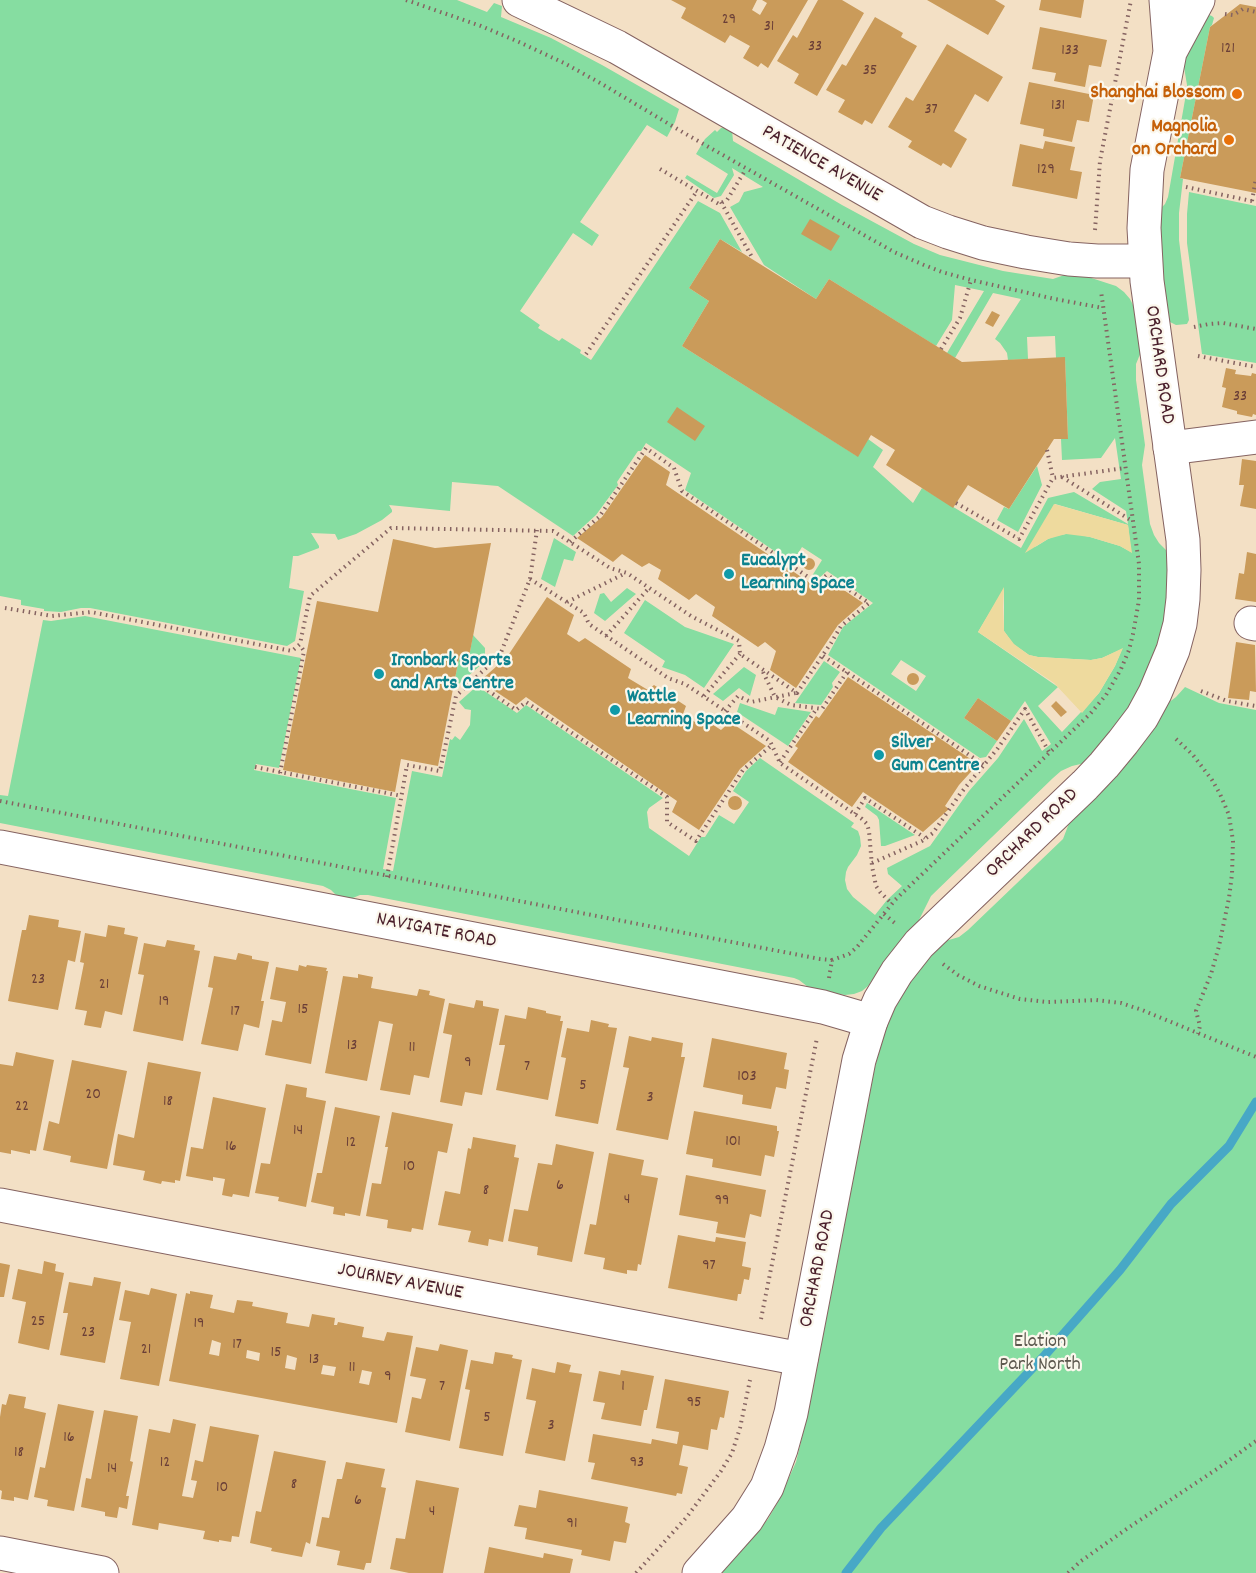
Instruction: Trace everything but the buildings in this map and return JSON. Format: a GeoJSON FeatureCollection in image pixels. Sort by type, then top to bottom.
{"type":"FeatureCollection","features":[{"type":"Feature","properties":{"kind":"street","name":"PATIENCE AVENUE"},"geometry":{"type":"LineString","coordinates":[[519,0],[616,47],[922,222],[983,243],[1069,259],[1145,261]]}},
{"type":"Feature","properties":{"kind":"street","name":"ORCHARD ROAD"},"geometry":{"type":"LineString","coordinates":[[699,1573],[747,1519],[767,1487],[781,1449],[791,1413],[859,1060],[871,1022],[889,985],[919,944],[1104,765],[1124,742],[1142,717],[1155,693],[1173,650],[1180,624],[1183,599],[1183,540],[1145,261],[1144,208],[1147,170],[1170,52],[1166,0]]}},
{"type":"Feature","properties":{"kind":"street","name":"ORCHARD ROAD"},"geometry":{"type":"LineString","coordinates":[[1170,52],[1198,0]]}},
{"type":"Feature","properties":{"kind":"street"},"geometry":{"type":"LineString","coordinates":[[1170,448],[1256,437]]}},
{"type":"Feature","properties":{"kind":"street","name":"NAVIGATE ROAD"},"geometry":{"type":"LineString","coordinates":[[0,847],[823,1007],[871,1022]]}},
{"type":"Feature","properties":{"kind":"street","name":"JOURNEY AVENUE"},"geometry":{"type":"LineString","coordinates":[[0,1205],[801,1359]]}},
{"type":"Feature","properties":{"kind":"street"},"geometry":{"type":"LineString","coordinates":[[0,1553],[102,1573]]}},
{"type":"Feature","properties":{"kind":"path"},"geometry":{"type":"LineString","coordinates":[[406,0],[481,26],[564,63],[894,252],[942,272],[971,280],[1103,308]]}},
{"type":"Feature","properties":{"kind":"path"},"geometry":{"type":"LineString","coordinates":[[0,801],[820,960],[832,960],[849,954],[892,904],[1090,714],[1106,695],[1129,650],[1139,600],[1139,564],[1103,308],[1095,225],[1100,161],[1131,0]]}},
{"type":"Feature","properties":{"kind":"path"},"geometry":{"type":"LineString","coordinates":[[660,169],[719,204],[727,200],[746,169]]}},
{"type":"Feature","properties":{"kind":"path"},"geometry":{"type":"LineString","coordinates":[[1186,187],[1254,201],[1256,178]]}},
{"type":"Feature","properties":{"kind":"path"},"geometry":{"type":"LineString","coordinates":[[586,354],[697,191]]}},
{"type":"Feature","properties":{"kind":"path"},"geometry":{"type":"LineString","coordinates":[[722,202],[753,259]]}},
{"type":"Feature","properties":{"kind":"path"},"geometry":{"type":"LineString","coordinates":[[941,349],[960,318],[971,280]]}},
{"type":"Feature","properties":{"kind":"path"},"geometry":{"type":"LineString","coordinates":[[1194,327],[1223,323],[1256,329]]}},
{"type":"Feature","properties":{"kind":"path"},"geometry":{"type":"LineString","coordinates":[[1198,356],[1256,367]]}},
{"type":"Feature","properties":{"kind":"path"},"geometry":{"type":"LineString","coordinates":[[570,542],[599,517],[646,448],[674,468],[681,491],[817,583],[827,575],[869,603],[842,626],[797,693],[751,702],[738,696],[725,711]]}},
{"type":"Feature","properties":{"kind":"path"},"geometry":{"type":"LineString","coordinates":[[956,503],[1019,539],[1053,478],[1047,450]]}},
{"type":"Feature","properties":{"kind":"path"},"geometry":{"type":"LineString","coordinates":[[1053,478],[1125,468]]}},
{"type":"Feature","properties":{"kind":"path"},"geometry":{"type":"LineString","coordinates":[[1061,476],[1133,521]]}},
{"type":"Feature","properties":{"kind":"path"},"geometry":{"type":"LineString","coordinates":[[5,608],[47,616],[92,612],[292,651],[300,645],[310,596],[391,528],[553,531],[610,568],[627,573],[691,616],[739,641],[741,654],[797,693]]}},
{"type":"Feature","properties":{"kind":"path"},"geometry":{"type":"LineString","coordinates":[[387,877],[407,765],[440,771],[456,696],[500,655],[530,579],[537,530]]}},
{"type":"Feature","properties":{"kind":"path"},"geometry":{"type":"LineString","coordinates":[[567,602],[627,573]]}},
{"type":"Feature","properties":{"kind":"path"},"geometry":{"type":"LineString","coordinates":[[530,579],[584,613],[589,624],[668,678],[685,684],[770,741],[780,762],[867,824],[870,831],[876,886],[892,904]]}},
{"type":"Feature","properties":{"kind":"path"},"geometry":{"type":"LineString","coordinates":[[606,636],[649,588]]}},
{"type":"Feature","properties":{"kind":"path"},"geometry":{"type":"LineString","coordinates":[[280,772],[304,651],[300,645]]}},
{"type":"Feature","properties":{"kind":"path"},"geometry":{"type":"LineString","coordinates":[[704,696],[741,654]]}},
{"type":"Feature","properties":{"kind":"path"},"geometry":{"type":"LineString","coordinates":[[823,656],[984,765]]}},
{"type":"Feature","properties":{"kind":"path"},"geometry":{"type":"LineString","coordinates":[[762,669],[775,698],[791,705],[822,709],[848,672]]}},
{"type":"Feature","properties":{"kind":"path"},"geometry":{"type":"LineString","coordinates":[[473,680],[516,710],[526,702],[667,797],[667,822],[696,841],[743,770],[772,745]]}},
{"type":"Feature","properties":{"kind":"path"},"geometry":{"type":"LineString","coordinates":[[1201,691],[1227,700],[1256,706]]}},
{"type":"Feature","properties":{"kind":"path"},"geometry":{"type":"LineString","coordinates":[[780,762],[817,708]]}},
{"type":"Feature","properties":{"kind":"path"},"geometry":{"type":"LineString","coordinates":[[872,863],[933,833],[960,794],[999,748],[1025,709],[1049,753]]}},
{"type":"Feature","properties":{"kind":"path"},"geometry":{"type":"LineString","coordinates":[[1176,739],[1194,755],[1216,787],[1229,815],[1233,840],[1232,874],[1225,922],[1211,974],[1196,1011],[1200,1026],[1198,1034]]}},
{"type":"Feature","properties":{"kind":"path"},"geometry":{"type":"LineString","coordinates":[[255,767],[402,796]]}},
{"type":"Feature","properties":{"kind":"path"},"geometry":{"type":"LineString","coordinates":[[855,814],[865,798],[925,838]]}},
{"type":"Feature","properties":{"kind":"path"},"geometry":{"type":"LineString","coordinates":[[919,944],[958,975],[999,993],[1020,999],[1047,1002],[1096,1000],[1115,1002],[1142,1010],[1256,1057]]}},
{"type":"Feature","properties":{"kind":"path"},"geometry":{"type":"LineString","coordinates":[[636,1573],[686,1518],[732,1453],[745,1405],[832,960]]}},
{"type":"Feature","properties":{"kind":"path"},"geometry":{"type":"LineString","coordinates":[[1068,1573],[1081,1561],[1128,1528],[1256,1441]]}},
{"type":"Feature","properties":{"kind":"green space"},"geometry":{"type":"Polygon","coordinates":[[[0,0],[457,0],[487,12],[494,3],[502,6],[501,17],[551,38],[679,109],[667,137],[647,125],[580,222],[599,235],[592,246],[573,233],[520,311],[540,325],[538,328],[559,341],[562,338],[581,350],[580,353],[591,360],[698,201],[720,213],[742,252],[720,239],[689,288],[709,301],[682,346],[857,456],[868,439],[883,450],[873,467],[913,503],[922,488],[1021,548],[1048,498],[1074,492],[1128,524],[1126,511],[1092,489],[1100,482],[1121,479],[1115,438],[1101,458],[1062,460],[1061,439],[1068,438],[1065,358],[1056,358],[1055,336],[1027,337],[1028,359],[1008,360],[1007,353],[995,339],[1021,299],[993,293],[955,358],[947,353],[984,291],[955,285],[952,320],[936,346],[829,279],[816,299],[764,265],[730,207],[739,202],[744,192],[763,187],[732,168],[734,175],[721,196],[714,198],[685,178],[687,175],[717,193],[728,174],[696,154],[705,139],[715,130],[717,132],[727,127],[732,130],[733,141],[914,244],[940,255],[1003,271],[1053,279],[1070,273],[1082,275],[1116,286],[1130,299],[1134,307],[1141,352],[1136,364],[1136,380],[1145,445],[1142,465],[1150,524],[1159,543],[1169,553],[1169,581],[1164,619],[1153,658],[1136,696],[1123,717],[1085,763],[1061,771],[931,896],[917,924],[892,952],[868,986],[854,994],[845,995],[812,990],[794,978],[368,895],[360,895],[348,900],[339,898],[323,886],[0,823],[0,795],[8,796],[43,620],[85,616],[301,658],[279,768],[256,764],[254,770],[396,798],[383,869],[393,871],[412,771],[442,777],[450,739],[452,740],[455,736],[460,740],[470,725],[471,710],[465,709],[459,702],[477,686],[517,713],[526,705],[663,798],[647,812],[649,828],[689,856],[719,815],[734,824],[749,802],[733,791],[746,771],[760,758],[854,823],[851,827],[858,831],[861,846],[846,872],[847,889],[875,915],[902,886],[888,874],[887,868],[930,846],[969,791],[998,758],[1024,719],[1042,751],[1051,744],[1025,701],[1011,721],[978,698],[964,718],[997,741],[986,757],[980,758],[828,655],[843,627],[873,603],[827,571],[817,580],[812,576],[822,560],[802,547],[792,563],[685,490],[691,473],[646,443],[641,451],[638,451],[617,482],[618,485],[596,515],[573,536],[498,486],[452,482],[450,511],[389,505],[392,512],[356,534],[338,540],[335,534],[311,533],[319,548],[293,556],[289,588],[304,591],[295,641],[287,646],[90,608],[61,612],[44,611],[44,609],[21,605],[21,600],[0,596],[0,0]],[[1055,504],[1035,547],[1055,536],[1076,534],[1120,546],[1131,552],[1128,525],[1055,504]],[[1004,589],[978,632],[1058,687],[1038,706],[1062,732],[1099,693],[1122,649],[1091,660],[1029,655],[1013,644],[1004,631],[1004,589]],[[901,660],[891,674],[916,691],[926,676],[901,660]]]}},
{"type":"Feature","properties":{"kind":"green space"},"geometry":{"type":"Polygon","coordinates":[[[1206,14],[1214,18],[1210,27],[1180,178],[1183,179],[1179,240],[1189,320],[1187,324],[1176,325],[1168,321],[1162,273],[1159,210],[1168,197],[1186,94],[1187,85],[1183,61],[1206,14]]]}},
{"type":"Feature","properties":{"kind":"green space"},"geometry":{"type":"Polygon","coordinates":[[[1189,192],[1256,206],[1256,363],[1202,354],[1187,243],[1189,192]]]}},
{"type":"Feature","properties":{"kind":"green space"},"geometry":{"type":"Polygon","coordinates":[[[1037,466],[1042,485],[1018,532],[997,520],[1004,507],[1009,509],[1037,466]]]}},
{"type":"Feature","properties":{"kind":"green space"},"geometry":{"type":"Polygon","coordinates":[[[554,538],[576,552],[573,561],[564,559],[555,587],[541,579],[554,538]]]}},
{"type":"Feature","properties":{"kind":"green space"},"geometry":{"type":"Polygon","coordinates":[[[627,588],[636,594],[605,621],[594,613],[600,594],[604,593],[611,602],[627,588]]]}},
{"type":"Feature","properties":{"kind":"green space"},"geometry":{"type":"Polygon","coordinates":[[[645,600],[685,627],[734,644],[704,688],[685,675],[662,667],[665,661],[624,633],[645,600]]]}},
{"type":"Feature","properties":{"kind":"green space"},"geometry":{"type":"Polygon","coordinates":[[[473,635],[485,648],[485,659],[453,689],[459,658],[469,657],[473,635]]]}},
{"type":"Feature","properties":{"kind":"green space"},"geometry":{"type":"Polygon","coordinates":[[[824,661],[840,672],[821,705],[795,703],[824,661]]]}},
{"type":"Feature","properties":{"kind":"green space"},"geometry":{"type":"Polygon","coordinates":[[[744,667],[756,675],[750,696],[739,688],[723,701],[713,694],[744,667]]]}},
{"type":"Feature","properties":{"kind":"green space","name":"Elation Park North"},"geometry":{"type":"Polygon","coordinates":[[[1185,687],[1219,703],[1256,710],[1256,1573],[722,1573],[768,1519],[796,1462],[809,1409],[875,1067],[885,1030],[900,997],[942,942],[959,937],[968,930],[1063,839],[1071,818],[1118,773],[1136,752],[1168,703],[1185,687]]]}},
{"type":"Feature","properties":{"kind":"green space"},"geometry":{"type":"Polygon","coordinates":[[[740,703],[775,715],[778,707],[811,712],[788,746],[737,712],[740,703]]]}},
{"type":"Feature","properties":{"kind":"green space"},"geometry":{"type":"Polygon","coordinates":[[[867,803],[915,835],[881,846],[879,820],[865,807],[867,803]]]}},
{"type":"Feature","properties":{"kind":"sand"},"geometry":{"type":"Polygon","coordinates":[[[1054,504],[1128,525],[1132,553],[1120,546],[1090,537],[1066,534],[1048,539],[1025,553],[1054,504]]]}},
{"type":"Feature","properties":{"kind":"sand"},"geometry":{"type":"Polygon","coordinates":[[[1004,587],[1004,631],[1014,644],[1029,655],[1091,660],[1102,658],[1123,648],[1099,693],[1082,713],[1054,683],[978,632],[1004,587]]]}},
{"type":"Feature","properties":{"kind":"waterway"},"geometry":{"type":"LineString","coordinates":[[846,1573],[881,1528],[1045,1355],[1120,1270],[1171,1204],[1229,1146],[1256,1102]]}},
{"type":"Feature","properties":{"kind":"place","name":"Shanghai Blossom"},"geometry":{"type":"Point","coordinates":[1237,94]}},
{"type":"Feature","properties":{"kind":"place","name":"Magnolia on Orchard"},"geometry":{"type":"Point","coordinates":[1229,140]}},
{"type":"Feature","properties":{"kind":"place","name":"Eucalypt Learning Space"},"geometry":{"type":"Point","coordinates":[729,574]}},
{"type":"Feature","properties":{"kind":"place","name":"Ironbark Sports and Arts Centre"},"geometry":{"type":"Point","coordinates":[379,674]}},
{"type":"Feature","properties":{"kind":"place","name":"Wattle Learning Space"},"geometry":{"type":"Point","coordinates":[615,710]}},
{"type":"Feature","properties":{"kind":"place","name":"Silver Gum Centre"},"geometry":{"type":"Point","coordinates":[879,755]}}]}
